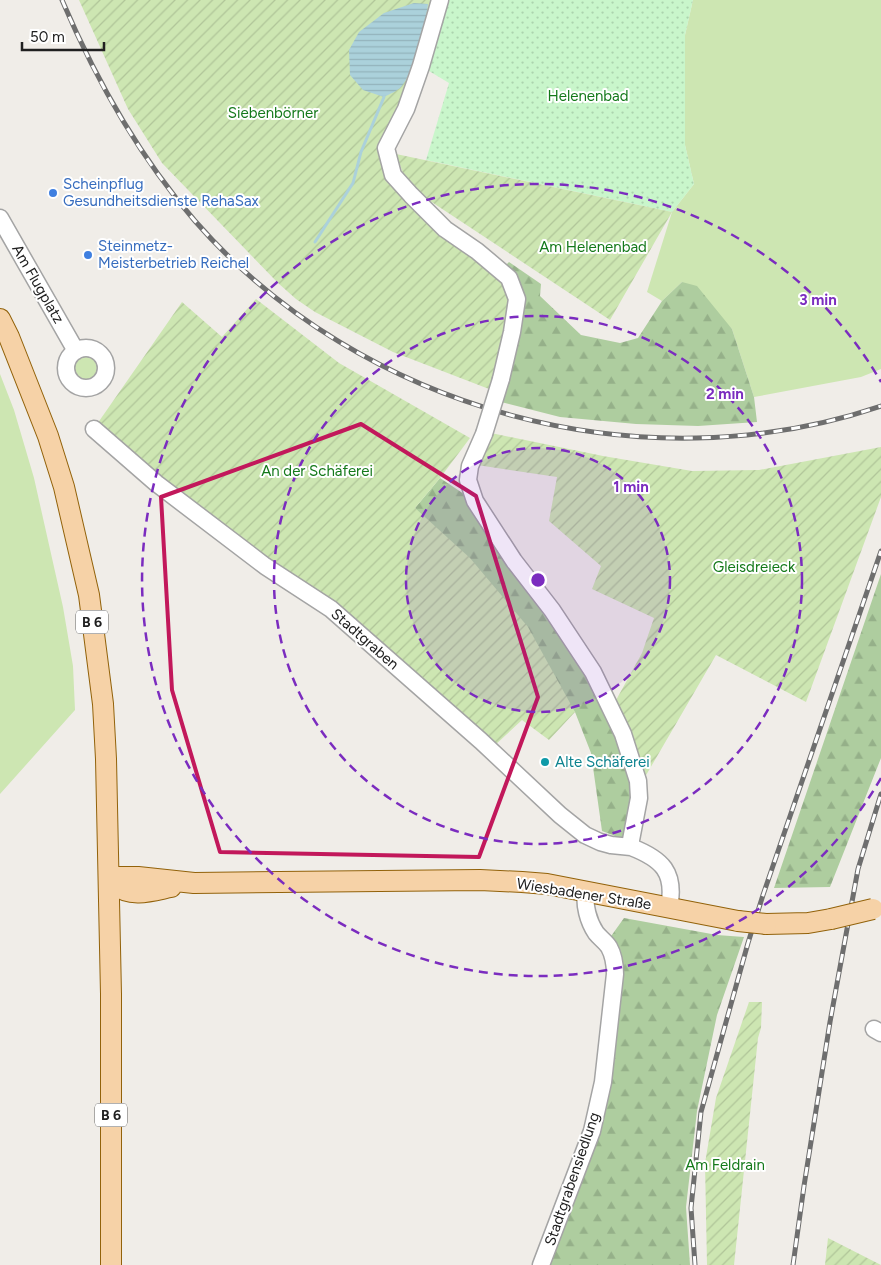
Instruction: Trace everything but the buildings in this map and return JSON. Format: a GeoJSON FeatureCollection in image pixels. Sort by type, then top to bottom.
{"type":"FeatureCollection","features":[{"type":"Feature","properties":{"kind":"main road","name":"B 6"},"geometry":{"type":"LineString","coordinates":[[0,319],[48,436],[64,487],[88,595],[103,704],[111,994],[111,1265]]}},
{"type":"Feature","properties":{"kind":"main road","name":"Wiesbadener Straße"},"geometry":{"type":"LineString","coordinates":[[109,876],[118,887],[128,891],[140,892],[194,883]]}},
{"type":"Feature","properties":{"kind":"main road","name":"Wiesbadener Straße"},"geometry":{"type":"LineString","coordinates":[[109,876],[194,883],[480,880],[522,882],[547,884],[738,921],[766,924],[808,923],[831,920],[877,907]]}},
{"type":"Feature","properties":{"kind":"main road"},"geometry":{"type":"LineString","coordinates":[[110,937],[124,910],[140,892]]}},
{"type":"Feature","properties":{"kind":"street"},"geometry":{"type":"LineString","coordinates":[[440,0],[406,109],[386,148],[393,175],[444,229],[477,251],[509,278],[517,299],[512,332],[501,379],[484,434],[470,466],[468,480],[475,501],[514,561],[552,610],[593,672],[623,734],[638,781],[639,798],[631,847]]}},
{"type":"Feature","properties":{"kind":"street","name":"Am Flugplatz"},"geometry":{"type":"LineString","coordinates":[[0,218],[76,351]]}},
{"type":"Feature","properties":{"kind":"street","name":"Stadtgraben"},"geometry":{"type":"LineString","coordinates":[[94,429],[156,483],[266,566],[331,609],[481,741],[585,836],[611,846],[631,847],[657,860],[665,868],[670,888],[671,898],[668,908]]}},
{"type":"Feature","properties":{"kind":"street","name":"Stadtgrabensiedlung"},"geometry":{"type":"LineString","coordinates":[[541,1265],[592,1131],[603,1082],[615,974],[613,954],[609,946],[591,924],[586,903],[586,892]]}},
{"type":"Feature","properties":{"kind":"highlighted area"},"geometry":{"type":"Polygon","coordinates":[[[361,424],[476,496],[538,697],[479,857],[220,852],[172,690],[161,497],[361,424]]]}},
{"type":"Feature","properties":{"kind":"green space","name":"Siebenbörner"},"geometry":{"type":"Polygon","coordinates":[[[79,0],[434,0],[417,69],[383,149],[392,179],[509,278],[517,299],[497,373],[489,389],[393,352],[315,312],[278,283],[162,163],[128,109],[79,0]]]}},
{"type":"Feature","properties":{"kind":"green space","name":"Helenenbad"},"geometry":{"type":"Polygon","coordinates":[[[443,0],[693,0],[685,35],[685,145],[694,184],[672,212],[426,160],[449,83],[429,71],[443,0]]]}},
{"type":"Feature","properties":{"kind":"green space"},"geometry":{"type":"Polygon","coordinates":[[[693,0],[881,0],[881,369],[861,377],[754,397],[732,329],[682,282],[662,301],[647,292],[672,212],[694,184],[685,145],[685,35],[693,0]]]}},
{"type":"Feature","properties":{"kind":"green space","name":"Am Helenenbad"},"geometry":{"type":"Polygon","coordinates":[[[396,154],[672,212],[610,320],[415,191],[403,173],[396,154]]]}},
{"type":"Feature","properties":{"kind":"green space"},"geometry":{"type":"Polygon","coordinates":[[[509,262],[541,284],[540,296],[581,335],[620,343],[638,338],[662,301],[682,282],[697,286],[732,329],[754,397],[757,422],[698,426],[636,424],[560,417],[501,402],[524,309],[519,285],[505,266],[509,262]]]}},
{"type":"Feature","properties":{"kind":"green space","name":"An der Schäferei"},"geometry":{"type":"Polygon","coordinates":[[[256,299],[339,363],[470,438],[415,508],[470,558],[528,627],[575,712],[549,740],[522,720],[493,747],[95,427],[182,302],[222,337],[256,299]]]}},
{"type":"Feature","properties":{"kind":"green space"},"geometry":{"type":"Polygon","coordinates":[[[86,356],[95,359],[98,368],[95,377],[86,380],[77,377],[74,368],[77,359],[86,356]]]}},
{"type":"Feature","properties":{"kind":"green space"},"geometry":{"type":"Polygon","coordinates":[[[0,374],[14,410],[34,478],[63,607],[73,666],[75,710],[0,794],[0,374]]]}},
{"type":"Feature","properties":{"kind":"green space","name":"Gleisdreieck"},"geometry":{"type":"Polygon","coordinates":[[[491,433],[603,456],[692,471],[759,470],[881,447],[881,497],[806,702],[716,655],[645,777],[615,702],[642,653],[654,618],[592,589],[601,566],[549,521],[557,477],[477,465],[491,433]]]}},
{"type":"Feature","properties":{"kind":"green space"},"geometry":{"type":"Polygon","coordinates":[[[440,478],[464,494],[593,684],[615,728],[630,778],[630,807],[623,839],[602,831],[591,753],[575,712],[415,508],[440,478]]]}},
{"type":"Feature","properties":{"kind":"green space"},"geometry":{"type":"Polygon","coordinates":[[[881,574],[881,758],[830,887],[774,888],[881,574]]]}},
{"type":"Feature","properties":{"kind":"green space"},"geometry":{"type":"Polygon","coordinates":[[[624,918],[717,935],[744,937],[717,1015],[697,1111],[686,1207],[690,1265],[549,1265],[609,1083],[609,939],[624,918]]]}},
{"type":"Feature","properties":{"kind":"green space","name":"Am Feldrain"},"geometry":{"type":"Polygon","coordinates":[[[749,1002],[762,1002],[761,1028],[758,1038],[734,1265],[707,1265],[705,1163],[716,1098],[749,1002]]]}},
{"type":"Feature","properties":{"kind":"green space"},"geometry":{"type":"Polygon","coordinates":[[[828,1238],[881,1265],[825,1265],[828,1238]]]}},
{"type":"Feature","properties":{"kind":"water"},"geometry":{"type":"Polygon","coordinates":[[[414,3],[428,4],[418,48],[406,81],[399,88],[384,97],[363,90],[350,75],[349,50],[359,32],[384,13],[414,3]]]}},
{"type":"Feature","properties":{"kind":"waterway","name":"Siebenbörner"},"geometry":{"type":"LineString","coordinates":[[315,242],[353,183],[361,152],[384,97]]}},
{"type":"Feature","properties":{"kind":"railway"},"geometry":{"type":"LineString","coordinates":[[62,0],[89,59],[120,116],[155,170],[195,221],[262,287],[339,341],[422,384],[511,415],[603,433],[696,438],[790,429],[881,406]]}},
{"type":"Feature","properties":{"kind":"railway"},"geometry":{"type":"LineString","coordinates":[[695,1265],[691,1208],[701,1112],[763,895],[881,551]]}},
{"type":"Feature","properties":{"kind":"railway"},"geometry":{"type":"LineString","coordinates":[[793,1265],[830,1022],[858,869],[881,794]]}},
{"type":"Feature","properties":{"kind":"place","name":"Scheinpflug Gesundheitsdienste RehaSax"},"geometry":{"type":"Point","coordinates":[53,193]}},
{"type":"Feature","properties":{"kind":"place","name":"Steinmetz- Meisterbetrieb Reichel"},"geometry":{"type":"Point","coordinates":[88,255]}},
{"type":"Feature","properties":{"kind":"place","name":"Alte Schäferei"},"geometry":{"type":"Point","coordinates":[545,762]}}]}
